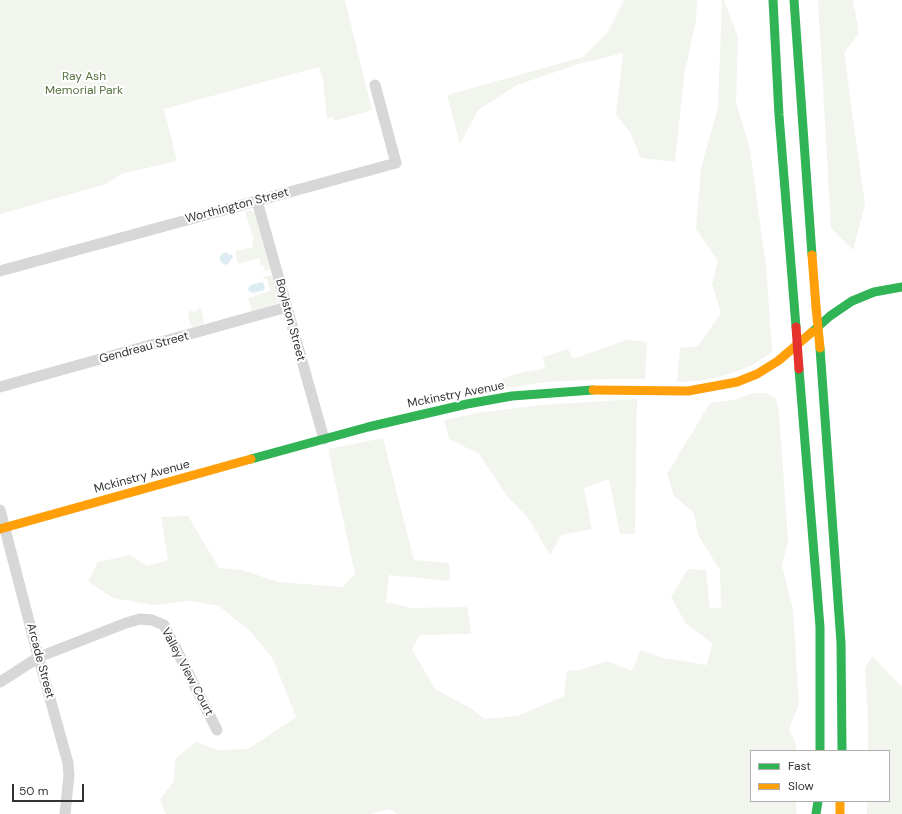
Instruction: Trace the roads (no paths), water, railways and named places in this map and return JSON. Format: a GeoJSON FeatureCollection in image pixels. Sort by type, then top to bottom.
{"type":"FeatureCollection","features":[{"type":"Feature","properties":{"kind":"main road"},"geometry":{"type":"LineString","coordinates":[[773,0],[779,115],[820,627],[820,750]]}},
{"type":"Feature","properties":{"kind":"main road"},"geometry":{"type":"LineString","coordinates":[[794,0],[841,643],[842,750]]}},
{"type":"Feature","properties":{"kind":"main road","name":"Mckinstry Avenue"},"geometry":{"type":"LineString","coordinates":[[2,528],[324,440],[430,412],[467,404],[504,397],[576,390],[688,391],[732,383],[757,374],[778,361],[830,316],[852,301],[874,292],[899,287]]}},
{"type":"Feature","properties":{"kind":"main road"},"geometry":{"type":"LineString","coordinates":[[816,814],[818,802]]}},
{"type":"Feature","properties":{"kind":"main road"},"geometry":{"type":"LineString","coordinates":[[840,802],[840,814]]}},
{"type":"Feature","properties":{"kind":"street","name":"Worthington Street"},"geometry":{"type":"LineString","coordinates":[[0,271],[396,163],[375,85]]}},
{"type":"Feature","properties":{"kind":"street","name":"Boylston Street"},"geometry":{"type":"LineString","coordinates":[[257,201],[324,440]]}},
{"type":"Feature","properties":{"kind":"street","name":"Gendreau Street"},"geometry":{"type":"LineString","coordinates":[[0,387],[287,308]]}},
{"type":"Feature","properties":{"kind":"street","name":"Arcade Street"},"geometry":{"type":"LineString","coordinates":[[0,510],[2,528],[68,763],[69,775],[65,814]]}},
{"type":"Feature","properties":{"kind":"street","name":"Valley View Court"},"geometry":{"type":"LineString","coordinates":[[0,682],[39,657],[126,623],[140,619],[152,620],[164,625],[217,730]]}},
{"type":"Feature","properties":{"kind":"park label","name":"Ray Ash Memorial Park"},"geometry":{"type":"Point","coordinates":[84,84]}}]}
